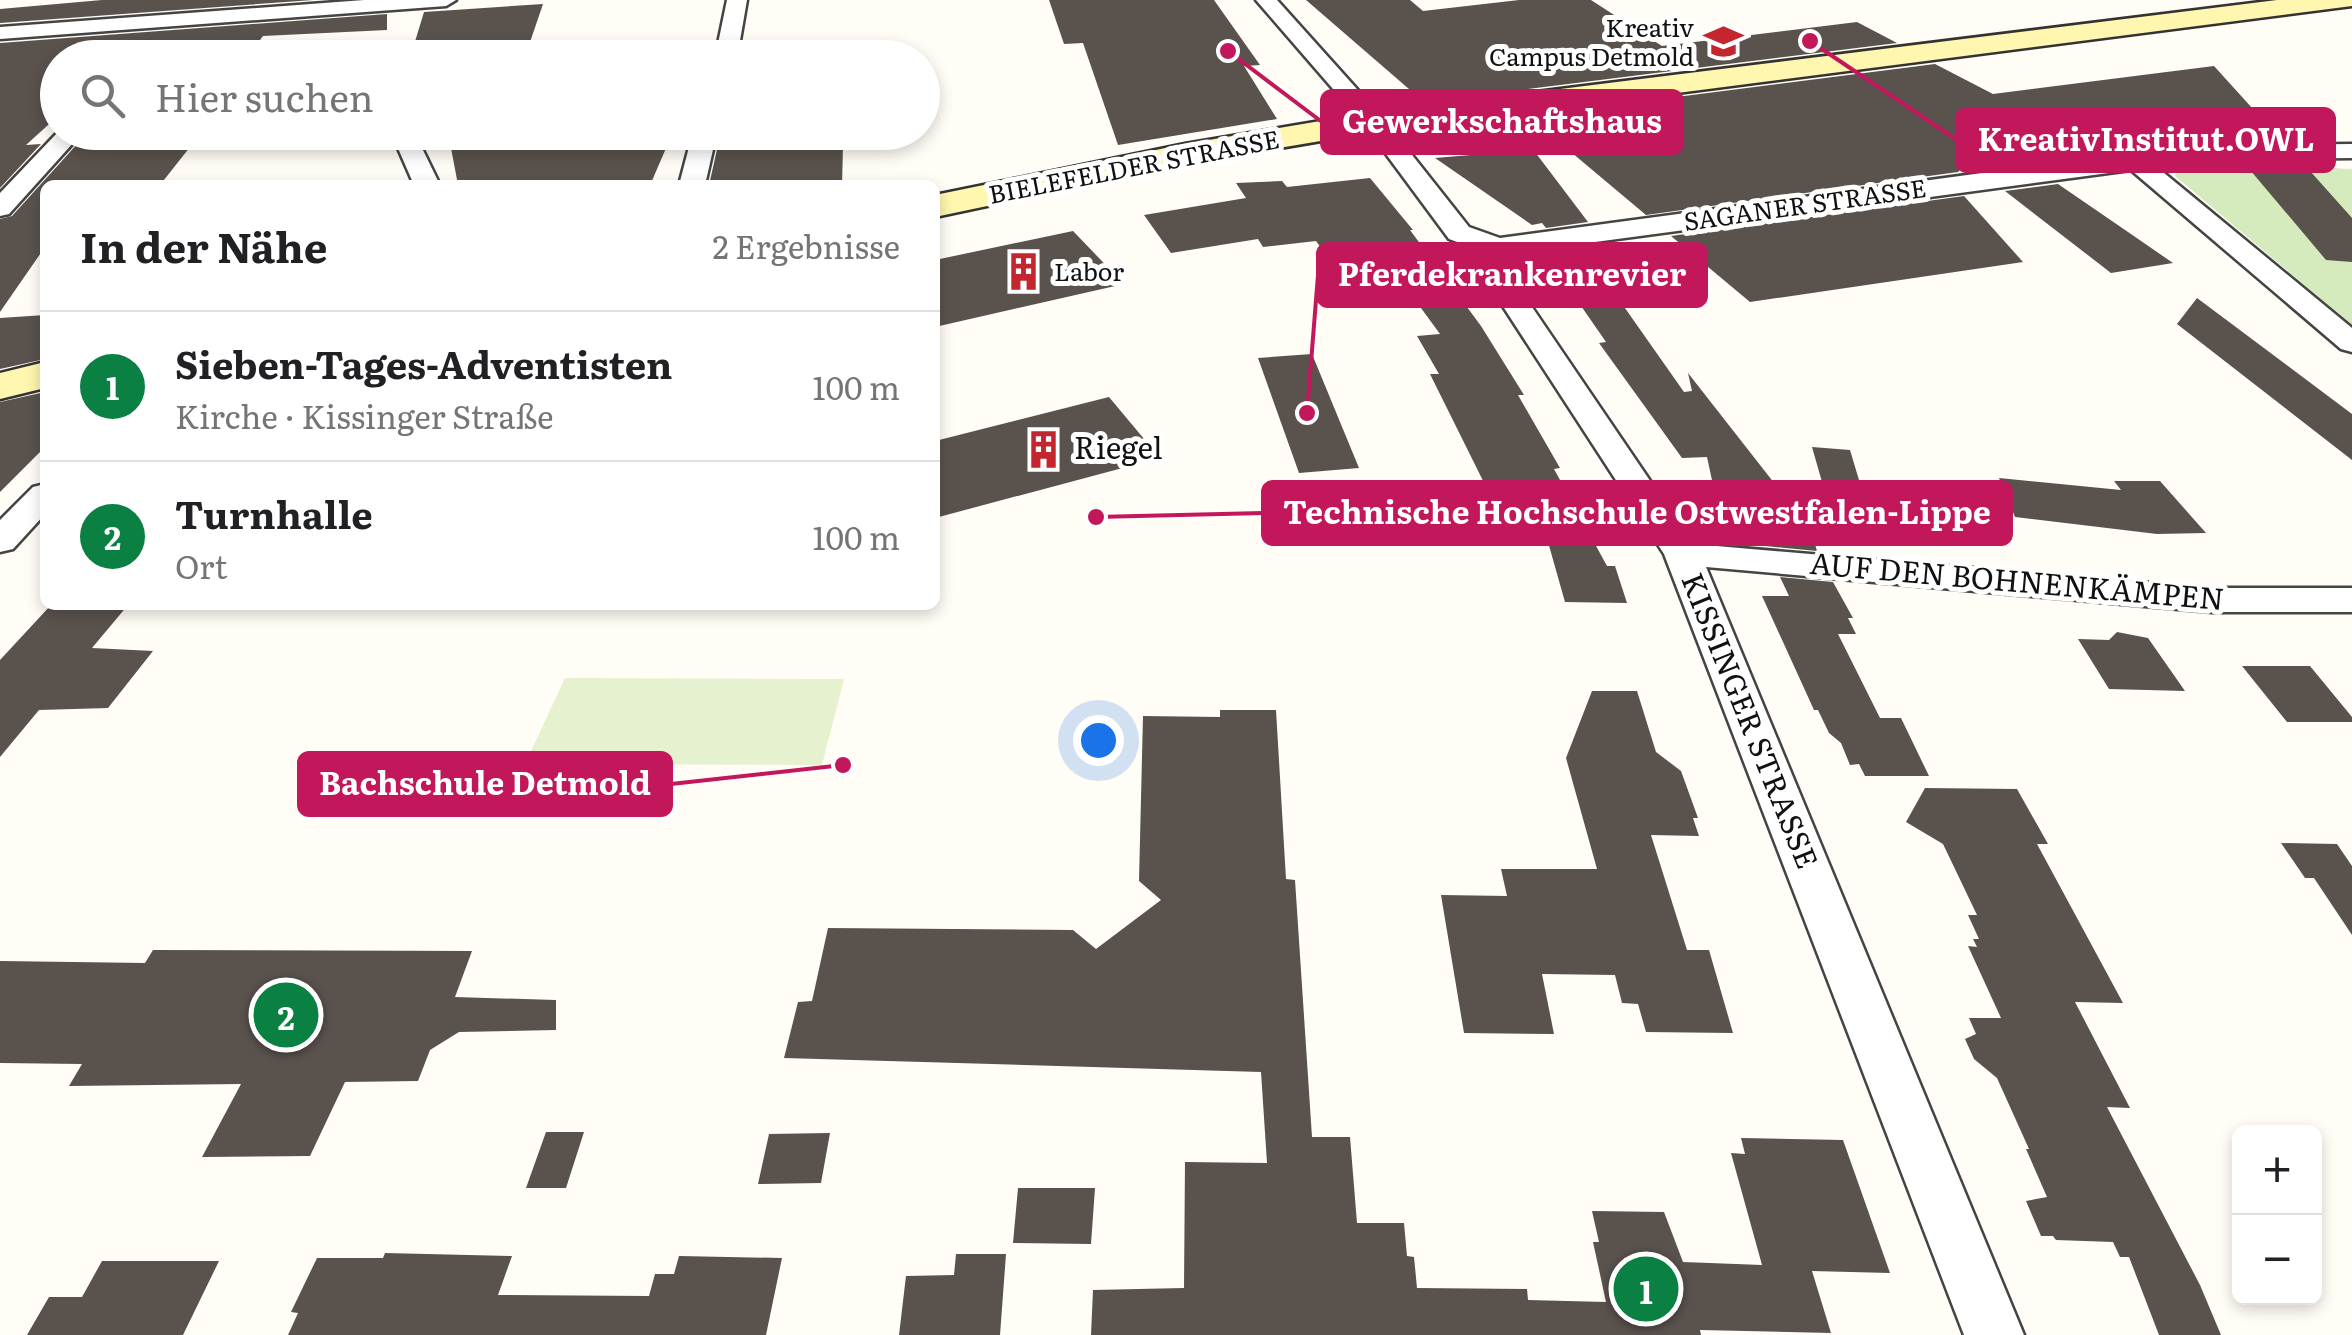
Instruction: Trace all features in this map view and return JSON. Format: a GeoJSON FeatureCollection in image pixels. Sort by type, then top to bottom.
{"type":"FeatureCollection","features":[{"type":"Feature","properties":{"kind":"main road","name":"BIELEFELDER STRASSE"},"geometry":{"type":"LineString","coordinates":[[940,205],[1184,154],[1374,122],[2344,0]]}},
{"type":"Feature","properties":{"kind":"main road"},"geometry":{"type":"LineString","coordinates":[[0,386],[40,376]]}},
{"type":"Feature","properties":{"kind":"street"},"geometry":{"type":"LineString","coordinates":[[0,34],[176,20],[244,8],[446,0]]}},
{"type":"Feature","properties":{"kind":"street"},"geometry":{"type":"LineString","coordinates":[[729,40],[737,0]]}},
{"type":"Feature","properties":{"kind":"street"},"geometry":{"type":"LineString","coordinates":[[1266,0],[1374,122],[1459,234],[1498,248]]}},
{"type":"Feature","properties":{"kind":"street"},"geometry":{"type":"LineString","coordinates":[[158,40],[176,20]]}},
{"type":"Feature","properties":{"kind":"street"},"geometry":{"type":"LineString","coordinates":[[0,208],[54,150]]}},
{"type":"Feature","properties":{"kind":"street"},"geometry":{"type":"LineString","coordinates":[[411,150],[424,180]]}},
{"type":"Feature","properties":{"kind":"street"},"geometry":{"type":"LineString","coordinates":[[693,180],[701,150]]}},
{"type":"Feature","properties":{"kind":"street","name":"SAGANER STRASSE"},"geometry":{"type":"LineString","coordinates":[[1498,248],[2037,173],[2256,152],[2352,151]]}},
{"type":"Feature","properties":{"kind":"street"},"geometry":{"type":"LineString","coordinates":[[2138,164],[2352,343]]}},
{"type":"Feature","properties":{"kind":"street","name":"KISSINGER STRASSE"},"geometry":{"type":"LineString","coordinates":[[1498,248],[1505,288],[1682,554],[1994,1335]]}},
{"type":"Feature","properties":{"kind":"street"},"geometry":{"type":"LineString","coordinates":[[0,541],[40,499]]}},
{"type":"Feature","properties":{"kind":"street","name":"AUF DEN BOHNENKÄMPEN"},"geometry":{"type":"LineString","coordinates":[[1682,554],[2212,600],[2352,600]]}},
{"type":"Feature","properties":{"kind":"green space"},"geometry":{"type":"Polygon","coordinates":[[[2265,160],[2352,169],[2352,325],[2175,176],[2177,168],[2189,165],[2265,160]]]}},
{"type":"Feature","properties":{"kind":"green space"},"geometry":{"type":"Polygon","coordinates":[[[565,678],[844,679],[822,765],[525,764],[565,678]]]}},
{"type":"Feature","properties":{"kind":"building"},"geometry":{"type":"Polygon","coordinates":[[[102,0],[313,0],[0,23],[0,9],[102,0]]]}},
{"type":"Feature","properties":{"kind":"building"},"geometry":{"type":"Polygon","coordinates":[[[1049,0],[1214,0],[1260,65],[1244,66],[1277,119],[1118,145],[1083,43],[1064,44],[1049,0]]]}},
{"type":"Feature","properties":{"kind":"building"},"geometry":{"type":"Polygon","coordinates":[[[1306,0],[1410,0],[1423,11],[1519,0],[1591,0],[1662,46],[1857,22],[1897,43],[1424,102],[1306,0]]]}},
{"type":"Feature","properties":{"kind":"building"},"geometry":{"type":"Polygon","coordinates":[[[543,4],[531,40],[415,40],[424,12],[543,4]]]}},
{"type":"Feature","properties":{"kind":"building"},"geometry":{"type":"Polygon","coordinates":[[[387,14],[387,30],[263,36],[260,40],[40,40],[387,14]]]}},
{"type":"Feature","properties":{"kind":"building"},"geometry":{"type":"Polygon","coordinates":[[[40,40],[40,132],[26,145],[40,145],[0,188],[0,43],[40,40]]]}},
{"type":"Feature","properties":{"kind":"building"},"geometry":{"type":"Polygon","coordinates":[[[1935,64],[1993,94],[2214,66],[2282,141],[2228,144],[2222,136],[2183,133],[2019,156],[2028,163],[1978,170],[1968,162],[1958,172],[1646,215],[1528,116],[1935,64]]]}},
{"type":"Feature","properties":{"kind":"building"},"geometry":{"type":"Polygon","coordinates":[[[1520,117],[1513,123],[1588,222],[1546,228],[1542,223],[1532,225],[1435,158],[1482,154],[1451,126],[1520,117]]]}},
{"type":"Feature","properties":{"kind":"building"},"geometry":{"type":"Polygon","coordinates":[[[72,150],[188,150],[164,180],[45,180],[72,150]]]}},
{"type":"Feature","properties":{"kind":"building"},"geometry":{"type":"Polygon","coordinates":[[[451,150],[665,150],[652,180],[457,180],[451,150]]]}},
{"type":"Feature","properties":{"kind":"building"},"geometry":{"type":"Polygon","coordinates":[[[717,150],[843,150],[842,180],[710,180],[717,150]]]}},
{"type":"Feature","properties":{"kind":"building"},"geometry":{"type":"Polygon","coordinates":[[[2302,162],[2352,218],[2352,262],[2326,260],[2245,164],[2302,162]]]}},
{"type":"Feature","properties":{"kind":"building"},"geometry":{"type":"Polygon","coordinates":[[[1370,178],[1413,230],[1524,395],[1518,395],[1560,468],[1554,469],[1607,566],[1615,566],[1627,603],[1565,602],[1548,542],[1525,543],[1513,518],[1502,519],[1430,374],[1439,374],[1417,336],[1440,334],[1383,256],[1332,263],[1316,241],[1263,247],[1258,239],[1171,253],[1144,215],[1246,198],[1236,183],[1282,181],[1287,187],[1370,178]]]}},
{"type":"Feature","properties":{"kind":"building"},"geometry":{"type":"Polygon","coordinates":[[[2058,184],[2173,263],[2111,273],[2005,191],[2058,184]]]}},
{"type":"Feature","properties":{"kind":"building"},"geometry":{"type":"Polygon","coordinates":[[[40,185],[40,254],[0,312],[0,219],[12,216],[40,185]]]}},
{"type":"Feature","properties":{"kind":"building"},"geometry":{"type":"Polygon","coordinates":[[[1964,196],[2023,262],[1750,302],[1671,236],[1964,196]]]}},
{"type":"Feature","properties":{"kind":"building","name":"Labor"},"geometry":{"type":"Polygon","coordinates":[[[1073,231],[1124,284],[940,326],[940,259],[1073,231]]]}},
{"type":"Feature","properties":{"kind":"building"},"geometry":{"type":"Polygon","coordinates":[[[1605,244],[1647,299],[1620,301],[1684,392],[1692,391],[1688,373],[1811,530],[1817,551],[1765,546],[1754,524],[1721,522],[1707,457],[1682,458],[1599,343],[1606,342],[1579,303],[1598,302],[1561,250],[1605,244]]]}},
{"type":"Feature","properties":{"kind":"building"},"geometry":{"type":"Polygon","coordinates":[[[2197,298],[2352,414],[2352,460],[2177,324],[2197,298]]]}},
{"type":"Feature","properties":{"kind":"building"},"geometry":{"type":"Polygon","coordinates":[[[40,315],[40,360],[0,369],[0,318],[40,315]]]}},
{"type":"Feature","properties":{"kind":"building"},"geometry":{"type":"Polygon","coordinates":[[[1312,354],[1359,468],[1299,473],[1258,358],[1312,354]]]}},
{"type":"Feature","properties":{"kind":"building"},"geometry":{"type":"Polygon","coordinates":[[[40,393],[40,452],[0,492],[0,402],[40,393]]]}},
{"type":"Feature","properties":{"kind":"building","name":"Riegel"},"geometry":{"type":"Polygon","coordinates":[[[1109,397],[1160,458],[940,517],[940,440],[1109,397]]]}},
{"type":"Feature","properties":{"kind":"building"},"geometry":{"type":"Polygon","coordinates":[[[1812,447],[1850,450],[1865,500],[1826,496],[1812,447]]]}},
{"type":"Feature","properties":{"kind":"building"},"geometry":{"type":"Polygon","coordinates":[[[1999,478],[2121,490],[2114,481],[2160,481],[2206,533],[2157,534],[2015,517],[1999,478]]]}},
{"type":"Feature","properties":{"kind":"building"},"geometry":{"type":"Polygon","coordinates":[[[1780,577],[1833,582],[1853,618],[1848,618],[1856,634],[1838,634],[1880,718],[1901,718],[1929,776],[1865,776],[1859,764],[1850,765],[1841,743],[1829,733],[1818,710],[1814,710],[1762,596],[1789,596],[1780,577]]]}},
{"type":"Feature","properties":{"kind":"building"},"geometry":{"type":"Polygon","coordinates":[[[46,610],[124,610],[92,648],[153,651],[108,708],[39,710],[0,757],[0,660],[46,610]]]}},
{"type":"Feature","properties":{"kind":"building"},"geometry":{"type":"Polygon","coordinates":[[[2117,632],[2148,638],[2185,691],[2109,689],[2078,639],[2109,640],[2117,632]]]}},
{"type":"Feature","properties":{"kind":"building"},"geometry":{"type":"Polygon","coordinates":[[[2242,666],[2310,666],[2352,722],[2287,722],[2242,666]]]}},
{"type":"Feature","properties":{"kind":"building"},"geometry":{"type":"Polygon","coordinates":[[[1592,691],[1637,691],[1656,752],[1681,771],[1698,818],[1693,818],[1699,836],[1651,835],[1687,950],[1709,950],[1733,1033],[1646,1032],[1638,1004],[1622,1003],[1615,975],[1542,974],[1554,1034],[1464,1033],[1441,895],[1507,896],[1501,869],[1597,869],[1566,758],[1592,691]]]}},
{"type":"Feature","properties":{"kind":"building"},"geometry":{"type":"Polygon","coordinates":[[[1220,710],[1276,710],[1286,879],[1295,880],[1312,1137],[1350,1137],[1357,1223],[1404,1223],[1407,1256],[1414,1257],[1417,1288],[1527,1289],[1528,1300],[1606,1302],[1593,1242],[1599,1242],[1592,1211],[1664,1212],[1683,1262],[1762,1265],[1731,1153],[1745,1154],[1741,1138],[1843,1140],[1890,1273],[1812,1271],[1831,1333],[1700,1330],[1701,1335],[1091,1335],[1093,1290],[1184,1288],[1185,1162],[1267,1163],[1261,1072],[784,1058],[798,1002],[812,1001],[828,928],[1073,930],[1096,949],[1161,900],[1139,881],[1143,716],[1220,717],[1220,710]]]}},
{"type":"Feature","properties":{"kind":"building"},"geometry":{"type":"Polygon","coordinates":[[[1925,788],[2017,789],[2048,844],[2037,844],[2123,1003],[2075,1002],[2130,1108],[2107,1107],[2200,1285],[2221,1335],[2159,1335],[2129,1257],[2120,1257],[2113,1242],[2041,1236],[2026,1201],[2047,1197],[2029,1149],[1997,1078],[1974,1059],[1965,1039],[1976,1034],[1969,1018],[2001,1018],[1968,946],[1977,947],[1973,939],[1979,939],[1968,915],[1977,915],[1943,844],[1906,822],[1925,788]]]}},
{"type":"Feature","properties":{"kind":"building"},"geometry":{"type":"Polygon","coordinates":[[[2281,843],[2337,844],[2352,866],[2352,935],[2314,878],[2305,878],[2281,843]]]}},
{"type":"Feature","properties":{"kind":"building"},"geometry":{"type":"Polygon","coordinates":[[[153,950],[472,951],[455,997],[556,1000],[556,1030],[459,1032],[430,1050],[418,1081],[345,1082],[310,1156],[202,1157],[241,1084],[69,1086],[82,1064],[0,1063],[0,961],[145,963],[153,950]]]}},
{"type":"Feature","properties":{"kind":"building"},"geometry":{"type":"Polygon","coordinates":[[[546,1132],[584,1132],[566,1188],[526,1188],[546,1132]]]}},
{"type":"Feature","properties":{"kind":"building"},"geometry":{"type":"Polygon","coordinates":[[[830,1133],[821,1183],[758,1184],[769,1134],[830,1133]]]}},
{"type":"Feature","properties":{"kind":"building"},"geometry":{"type":"Polygon","coordinates":[[[1018,1188],[1095,1188],[1091,1244],[1013,1243],[1018,1188]]]}},
{"type":"Feature","properties":{"kind":"building"},"geometry":{"type":"Polygon","coordinates":[[[385,1253],[512,1256],[498,1295],[649,1296],[655,1274],[674,1274],[679,1256],[782,1258],[766,1335],[288,1335],[298,1313],[291,1312],[317,1258],[383,1258],[385,1253]]]}},
{"type":"Feature","properties":{"kind":"building"},"geometry":{"type":"Polygon","coordinates":[[[956,1254],[1006,1254],[1000,1335],[899,1335],[906,1276],[954,1275],[956,1254]]]}},
{"type":"Feature","properties":{"kind":"building"},"geometry":{"type":"Polygon","coordinates":[[[102,1261],[219,1261],[183,1335],[27,1335],[49,1297],[82,1297],[102,1261]]]}},
{"type":"Feature","properties":{"kind":"place","name":"KreativInstitut.OWL"},"geometry":{"type":"Point","coordinates":[1810,41]}},
{"type":"Feature","properties":{"kind":"place","name":"Kreativ Campus Detmold"},"geometry":{"type":"Point","coordinates":[1724,42]}},
{"type":"Feature","properties":{"kind":"place","name":"Gewerkschaftshaus"},"geometry":{"type":"Point","coordinates":[1228,51]}},
{"type":"Feature","properties":{"kind":"place","name":"Labor"},"geometry":{"type":"Point","coordinates":[1024,272]}},
{"type":"Feature","properties":{"kind":"place","name":"Pferdekrankenrevier"},"geometry":{"type":"Point","coordinates":[1307,413]}},
{"type":"Feature","properties":{"kind":"place","name":"Riegel"},"geometry":{"type":"Point","coordinates":[1044,449]}},
{"type":"Feature","properties":{"kind":"place","name":"Technische Hochschule Ostwestfalen-Lippe"},"geometry":{"type":"Point","coordinates":[1096,517]}},
{"type":"Feature","properties":{"kind":"place","name":"Bachschule Detmold"},"geometry":{"type":"Point","coordinates":[843,765]}},
{"type":"Feature","properties":{"kind":"place","name":"Turnhalle"},"geometry":{"type":"Point","coordinates":[286,1015]}},
{"type":"Feature","properties":{"kind":"place","name":"Sieben-Tages-Adventisten"},"geometry":{"type":"Point","coordinates":[1646,1289]}}]}
